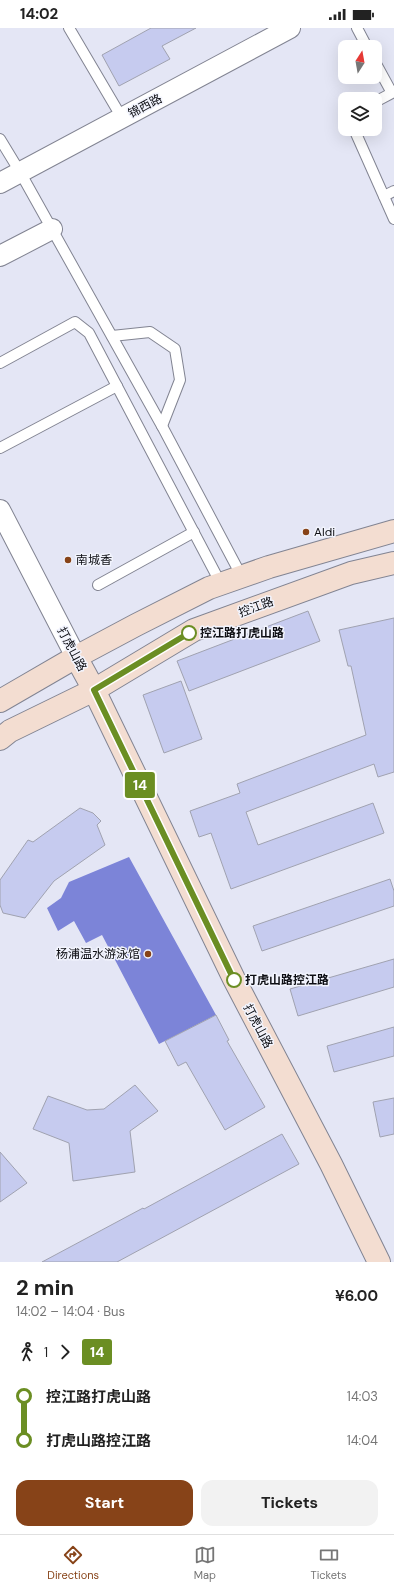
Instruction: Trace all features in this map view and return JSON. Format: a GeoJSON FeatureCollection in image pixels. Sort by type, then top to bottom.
{"type":"FeatureCollection","features":[{"type":"Feature","properties":{"kind":"main road"},"geometry":{"type":"LineString","coordinates":[[0,701],[76,657],[209,588],[269,567],[394,531]]}},
{"type":"Feature","properties":{"kind":"main road","name":"控江路"},"geometry":{"type":"LineString","coordinates":[[0,739],[10,731],[94,690],[194,630],[351,573],[394,563]]}},
{"type":"Feature","properties":{"kind":"main road","name":"打虎山路"},"geometry":{"type":"LineString","coordinates":[[76,657],[94,690],[234,980],[331,1164],[378,1262]]}},
{"type":"Feature","properties":{"kind":"street","name":"锦西路"},"geometry":{"type":"LineString","coordinates":[[0,183],[290,28]]}},
{"type":"Feature","properties":{"kind":"street"},"geometry":{"type":"LineString","coordinates":[[0,256],[52,229]]}},
{"type":"Feature","properties":{"kind":"street","name":"打虎山路"},"geometry":{"type":"LineString","coordinates":[[0,510],[76,657]]}},
{"type":"Feature","properties":{"kind":"lane"},"geometry":{"type":"LineString","coordinates":[[69,28],[122,118]]}},
{"type":"Feature","properties":{"kind":"lane"},"geometry":{"type":"LineString","coordinates":[[357,28],[363,40]]}},
{"type":"Feature","properties":{"kind":"lane"},"geometry":{"type":"LineString","coordinates":[[382,75],[392,94],[382,99]]}},
{"type":"Feature","properties":{"kind":"lane"},"geometry":{"type":"LineString","coordinates":[[357,136],[394,219]]}},
{"type":"Feature","properties":{"kind":"lane"},"geometry":{"type":"LineString","coordinates":[[0,139],[162,426],[242,577]]}},
{"type":"Feature","properties":{"kind":"lane"},"geometry":{"type":"LineString","coordinates":[[384,196],[394,191]]}},
{"type":"Feature","properties":{"kind":"lane"},"geometry":{"type":"LineString","coordinates":[[0,362],[75,322],[89,333],[221,584]]}},
{"type":"Feature","properties":{"kind":"lane"},"geometry":{"type":"LineString","coordinates":[[112,336],[150,332],[175,349],[180,380],[162,426]]}},
{"type":"Feature","properties":{"kind":"lane"},"geometry":{"type":"LineString","coordinates":[[0,448],[117,386]]}},
{"type":"Feature","properties":{"kind":"lane"},"geometry":{"type":"LineString","coordinates":[[98,585],[194,532]]}},
{"type":"Feature","properties":{"kind":"water","name":"杨浦温水游泳馆"},"geometry":{"type":"Polygon","coordinates":[[[129,857],[216,1015],[159,1044],[102,935],[86,943],[74,921],[58,931],[47,908],[61,898],[69,882],[129,857]]]}},
{"type":"Feature","properties":{"kind":"building"},"geometry":{"type":"Polygon","coordinates":[[[151,28],[196,28],[162,46],[170,59],[119,86],[102,55],[151,28]]]}},
{"type":"Feature","properties":{"kind":"building"},"geometry":{"type":"Polygon","coordinates":[[[308,611],[320,641],[189,691],[177,661],[308,611]]]}},
{"type":"Feature","properties":{"kind":"building"},"geometry":{"type":"Polygon","coordinates":[[[394,618],[394,772],[378,777],[374,764],[246,812],[258,845],[373,803],[384,833],[231,889],[211,833],[199,837],[190,811],[240,793],[237,784],[366,735],[351,666],[348,666],[339,630],[394,618]]]}},
{"type":"Feature","properties":{"kind":"building"},"geometry":{"type":"Polygon","coordinates":[[[181,681],[202,739],[164,753],[143,695],[181,681]]]}},
{"type":"Feature","properties":{"kind":"building"},"geometry":{"type":"Polygon","coordinates":[[[80,808],[93,813],[101,821],[97,825],[105,845],[54,881],[25,918],[3,913],[0,905],[0,880],[28,840],[33,842],[80,808]]]}},
{"type":"Feature","properties":{"kind":"building"},"geometry":{"type":"Polygon","coordinates":[[[390,879],[394,891],[394,906],[262,951],[253,926],[390,879]]]}},
{"type":"Feature","properties":{"kind":"building"},"geometry":{"type":"Polygon","coordinates":[[[394,959],[394,987],[298,1016],[290,989],[394,959]]]}},
{"type":"Feature","properties":{"kind":"building"},"geometry":{"type":"Polygon","coordinates":[[[216,1015],[229,1040],[227,1041],[265,1107],[225,1130],[186,1062],[178,1066],[165,1041],[216,1015]]]}},
{"type":"Feature","properties":{"kind":"building"},"geometry":{"type":"Polygon","coordinates":[[[394,1027],[394,1056],[334,1072],[327,1046],[394,1027]]]}},
{"type":"Feature","properties":{"kind":"building"},"geometry":{"type":"Polygon","coordinates":[[[135,1085],[158,1111],[130,1131],[135,1172],[73,1181],[69,1143],[33,1129],[48,1096],[87,1110],[104,1109],[135,1085]]]}},
{"type":"Feature","properties":{"kind":"building"},"geometry":{"type":"Polygon","coordinates":[[[394,1098],[394,1134],[380,1137],[373,1102],[394,1098]]]}},
{"type":"Feature","properties":{"kind":"building"},"geometry":{"type":"Polygon","coordinates":[[[282,1134],[299,1164],[117,1262],[42,1262],[143,1208],[144,1209],[282,1134]]]}},
{"type":"Feature","properties":{"kind":"building"},"geometry":{"type":"Polygon","coordinates":[[[0,1152],[27,1183],[0,1202],[0,1152]]]}},
{"type":"Feature","properties":{"kind":"bus line","name":"14"},"geometry":{"type":"LineString","coordinates":[[189,633],[94,690],[234,980]]}},
{"type":"Feature","properties":{"kind":"place","name":"Aldi"},"geometry":{"type":"Point","coordinates":[306,532]}},
{"type":"Feature","properties":{"kind":"place","name":"南城香"},"geometry":{"type":"Point","coordinates":[68,560]}},
{"type":"Feature","properties":{"kind":"place","name":"控江路打虎山路"},"geometry":{"type":"Point","coordinates":[189,633]}},
{"type":"Feature","properties":{"kind":"place","name":"杨浦温水游泳馆"},"geometry":{"type":"Point","coordinates":[148,954]}},
{"type":"Feature","properties":{"kind":"place","name":"打虎山路控江路"},"geometry":{"type":"Point","coordinates":[234,980]}}]}
